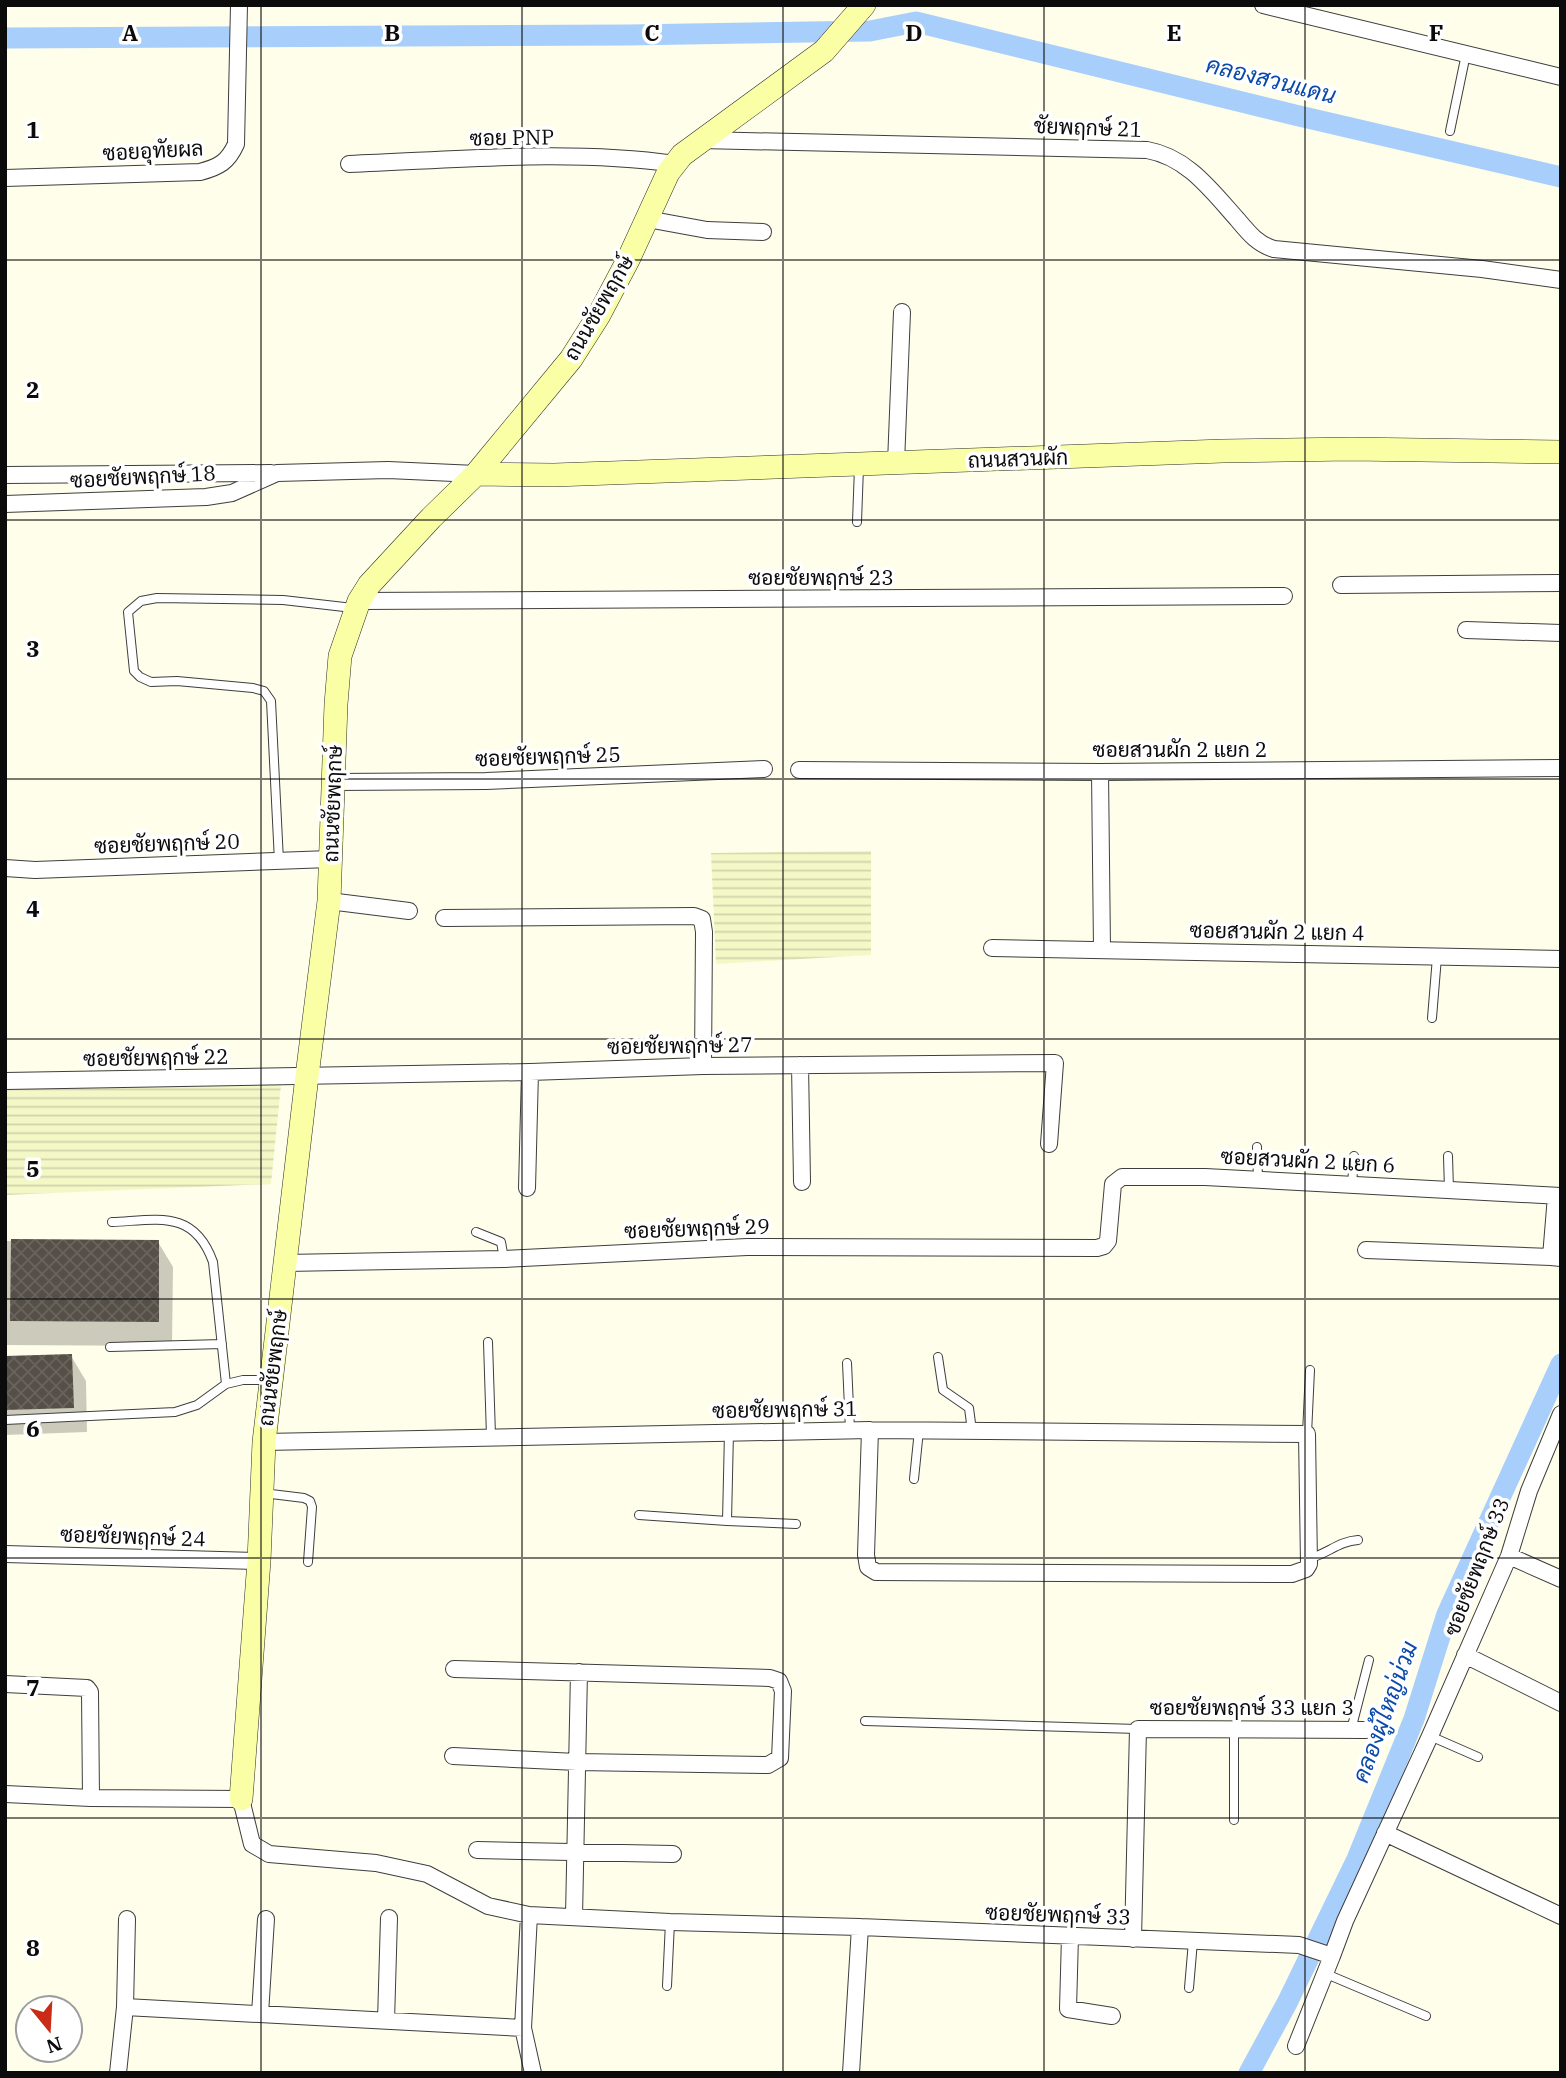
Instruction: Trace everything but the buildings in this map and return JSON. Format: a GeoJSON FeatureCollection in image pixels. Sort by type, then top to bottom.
{"type":"FeatureCollection","features":[{"type":"Feature","properties":{"kind":"street"},"geometry":{"type":"LineString","coordinates":[[1263,5],[1561,77]]}},
{"type":"Feature","properties":{"kind":"street","name":"ถนนชัยพฤกษ์"},"geometry":{"type":"LineString","coordinates":[[241,1799],[259,1562],[264,1442],[329,901],[340,656],[358,605],[369,585],[476,474],[571,359],[617,282],[668,173],[681,155],[824,51],[864,6]]}},
{"type":"Feature","properties":{"kind":"street","name":"ซอยอุทัยผล"},"geometry":{"type":"LineString","coordinates":[[5,178],[200,172],[220,167],[230,157],[236,144],[239,10]]}},
{"type":"Feature","properties":{"kind":"street","name":"ชัยพฤกษ์ 21"},"geometry":{"type":"LineString","coordinates":[[701,140],[1147,150],[1171,156],[1203,180],[1249,233],[1264,246],[1561,279]]}},
{"type":"Feature","properties":{"kind":"street","name":"ซอย PNP"},"geometry":{"type":"LineString","coordinates":[[349,164],[537,157],[637,158],[675,163]]}},
{"type":"Feature","properties":{"kind":"street"},"geometry":{"type":"LineString","coordinates":[[646,219],[707,230],[763,232]]}},
{"type":"Feature","properties":{"kind":"street"},"geometry":{"type":"LineString","coordinates":[[896,463],[902,312]]}},
{"type":"Feature","properties":{"kind":"street","name":"ถนนสวนผัก"},"geometry":{"type":"LineString","coordinates":[[476,474],[554,475],[1223,451],[1364,449],[1561,452]]}},
{"type":"Feature","properties":{"kind":"street","name":"ซอยชัยพฤกษ์ 18"},"geometry":{"type":"LineString","coordinates":[[5,475],[388,470],[476,474]]}},
{"type":"Feature","properties":{"kind":"street","name":"ซอยชัยพฤกษ์ 18"},"geometry":{"type":"LineString","coordinates":[[5,504],[206,498],[232,493],[277,473]]}},
{"type":"Feature","properties":{"kind":"street"},"geometry":{"type":"LineString","coordinates":[[1341,584],[1561,583]]}},
{"type":"Feature","properties":{"kind":"street","name":"ซอยชัยพฤกษ์ 23"},"geometry":{"type":"LineString","coordinates":[[358,605],[1284,596]]}},
{"type":"Feature","properties":{"kind":"street"},"geometry":{"type":"LineString","coordinates":[[1466,630],[1561,634]]}},
{"type":"Feature","properties":{"kind":"street","name":"ซอยสวนผัก 2 แยก 2"},"geometry":{"type":"LineString","coordinates":[[799,770],[1100,772],[1561,768]]}},
{"type":"Feature","properties":{"kind":"street","name":"ซอยชัยพฤกษ์ 25"},"geometry":{"type":"LineString","coordinates":[[335,782],[486,781],[764,769]]}},
{"type":"Feature","properties":{"kind":"street"},"geometry":{"type":"LineString","coordinates":[[1100,772],[1102,949]]}},
{"type":"Feature","properties":{"kind":"street","name":"ซอยชัยพฤกษ์ 20"},"geometry":{"type":"LineString","coordinates":[[5,868],[35,870],[330,859]]}},
{"type":"Feature","properties":{"kind":"street"},"geometry":{"type":"LineString","coordinates":[[329,901],[409,911]]}},
{"type":"Feature","properties":{"kind":"street"},"geometry":{"type":"LineString","coordinates":[[444,918],[694,916],[702,919],[705,932],[703,1066]]}},
{"type":"Feature","properties":{"kind":"street","name":"ซอยสวนผัก 2 แยก 4"},"geometry":{"type":"LineString","coordinates":[[992,948],[1561,959]]}},
{"type":"Feature","properties":{"kind":"street","name":"ซอยชัยพฤกษ์ 27"},"geometry":{"type":"LineString","coordinates":[[307,1076],[703,1066],[1055,1063],[1049,1144]]}},
{"type":"Feature","properties":{"kind":"street"},"geometry":{"type":"LineString","coordinates":[[800,1065],[802,1182]]}},
{"type":"Feature","properties":{"kind":"street"},"geometry":{"type":"LineString","coordinates":[[527,1188],[530,1072]]}},
{"type":"Feature","properties":{"kind":"street","name":"ซอยชัยพฤกษ์ 22"},"geometry":{"type":"LineString","coordinates":[[5,1081],[307,1076]]}},
{"type":"Feature","properties":{"kind":"street","name":"ซอยสวนผัก 2 แยก 6"},"geometry":{"type":"LineString","coordinates":[[1108,1241],[1113,1184],[1122,1177],[1258,1180],[1559,1196]]}},
{"type":"Feature","properties":{"kind":"street"},"geometry":{"type":"LineString","coordinates":[[1366,1250],[1556,1257],[1559,1196]]}},
{"type":"Feature","properties":{"kind":"street","name":"ซอยชัยพฤกษ์ 29"},"geometry":{"type":"LineString","coordinates":[[285,1263],[504,1259],[735,1247],[1097,1248],[1108,1241]]}},
{"type":"Feature","properties":{"kind":"street","name":"ซอยชัยพฤกษ์ 33"},"geometry":{"type":"LineString","coordinates":[[241,1799],[252,1844],[269,1853],[376,1863],[427,1874],[488,1906],[529,1915],[1299,1945],[1324,1953],[1345,1921],[1430,1736],[1509,1556],[1529,1491],[1561,1415]]}},
{"type":"Feature","properties":{"kind":"street","name":"ซอยชัยพฤกษ์ 31"},"geometry":{"type":"LineString","coordinates":[[264,1442],[850,1430],[1307,1434]]}},
{"type":"Feature","properties":{"kind":"street"},"geometry":{"type":"LineString","coordinates":[[870,1430],[866,1555],[868,1567],[876,1572],[1292,1574],[1306,1569],[1311,1558],[1307,1434]]}},
{"type":"Feature","properties":{"kind":"street","name":"ซอยชัยพฤกษ์ 24"},"geometry":{"type":"LineString","coordinates":[[5,1554],[259,1562]]}},
{"type":"Feature","properties":{"kind":"street"},"geometry":{"type":"LineString","coordinates":[[1509,1556],[1561,1579]]}},
{"type":"Feature","properties":{"kind":"street"},"geometry":{"type":"LineString","coordinates":[[1465,1655],[1561,1703]]}},
{"type":"Feature","properties":{"kind":"street"},"geometry":{"type":"LineString","coordinates":[[453,1756],[577,1762],[768,1765],[780,1758],[783,1691],[779,1681],[770,1678],[454,1669]]}},
{"type":"Feature","properties":{"kind":"street"},"geometry":{"type":"LineString","coordinates":[[574,1917],[579,1672]]}},
{"type":"Feature","properties":{"kind":"street"},"geometry":{"type":"LineString","coordinates":[[5,1684],[87,1688],[90,1692],[91,1798]]}},
{"type":"Feature","properties":{"kind":"street","name":"ซอยชัยพฤกษ์ 33 แยก 3"},"geometry":{"type":"LineString","coordinates":[[1133,1939],[1138,1729],[1359,1730]]}},
{"type":"Feature","properties":{"kind":"street"},"geometry":{"type":"LineString","coordinates":[[5,1794],[91,1798],[241,1799]]}},
{"type":"Feature","properties":{"kind":"street"},"geometry":{"type":"LineString","coordinates":[[1385,1833],[1561,1916]]}},
{"type":"Feature","properties":{"kind":"street"},"geometry":{"type":"LineString","coordinates":[[477,1850],[673,1854]]}},
{"type":"Feature","properties":{"kind":"street"},"geometry":{"type":"LineString","coordinates":[[529,1915],[523,2028],[533,2073]]}},
{"type":"Feature","properties":{"kind":"street"},"geometry":{"type":"LineString","coordinates":[[118,2073],[125,2007],[127,1919]]}},
{"type":"Feature","properties":{"kind":"street"},"geometry":{"type":"LineString","coordinates":[[260,2014],[266,1919]]}},
{"type":"Feature","properties":{"kind":"street"},"geometry":{"type":"LineString","coordinates":[[386,2021],[389,1919]]}},
{"type":"Feature","properties":{"kind":"street"},"geometry":{"type":"LineString","coordinates":[[851,2073],[860,1927]]}},
{"type":"Feature","properties":{"kind":"street"},"geometry":{"type":"LineString","coordinates":[[1070,1937],[1068,2009],[1112,2016]]}},
{"type":"Feature","properties":{"kind":"street"},"geometry":{"type":"LineString","coordinates":[[1296,2046],[1324,1973],[1324,1953]]}},
{"type":"Feature","properties":{"kind":"street"},"geometry":{"type":"LineString","coordinates":[[125,2007],[523,2028]]}},
{"type":"Feature","properties":{"kind":"lane"},"geometry":{"type":"LineString","coordinates":[[1450,131],[1466,54]]}},
{"type":"Feature","properties":{"kind":"lane"},"geometry":{"type":"LineString","coordinates":[[857,522],[859,464]]}},
{"type":"Feature","properties":{"kind":"lane"},"geometry":{"type":"LineString","coordinates":[[279,861],[271,701],[264,691],[253,688],[177,681],[151,682],[140,677],[134,671],[128,612],[141,601],[157,598],[283,600],[358,605]]}},
{"type":"Feature","properties":{"kind":"lane"},"geometry":{"type":"LineString","coordinates":[[1432,1018],[1437,957]]}},
{"type":"Feature","properties":{"kind":"lane"},"geometry":{"type":"LineString","coordinates":[[1257,1146],[1258,1180]]}},
{"type":"Feature","properties":{"kind":"lane"},"geometry":{"type":"LineString","coordinates":[[1352,1185],[1354,1156]]}},
{"type":"Feature","properties":{"kind":"lane"},"geometry":{"type":"LineString","coordinates":[[1448,1156],[1450,1190]]}},
{"type":"Feature","properties":{"kind":"lane"},"geometry":{"type":"LineString","coordinates":[[112,1222],[178,1221],[191,1228],[209,1250],[213,1262],[226,1384]]}},
{"type":"Feature","properties":{"kind":"lane"},"geometry":{"type":"LineString","coordinates":[[477,1232],[501,1242],[504,1259]]}},
{"type":"Feature","properties":{"kind":"lane"},"geometry":{"type":"LineString","coordinates":[[488,1342],[491,1436]]}},
{"type":"Feature","properties":{"kind":"lane"},"geometry":{"type":"LineString","coordinates":[[110,1347],[222,1343]]}},
{"type":"Feature","properties":{"kind":"lane"},"geometry":{"type":"LineString","coordinates":[[938,1357],[943,1390],[970,1408],[972,1430]]}},
{"type":"Feature","properties":{"kind":"lane"},"geometry":{"type":"LineString","coordinates":[[847,1363],[850,1430]]}},
{"type":"Feature","properties":{"kind":"lane"},"geometry":{"type":"LineString","coordinates":[[1307,1434],[1310,1370]]}},
{"type":"Feature","properties":{"kind":"lane"},"geometry":{"type":"LineString","coordinates":[[5,1420],[175,1412],[197,1405],[226,1384],[243,1380],[272,1380]]}},
{"type":"Feature","properties":{"kind":"lane"},"geometry":{"type":"LineString","coordinates":[[914,1479],[919,1430]]}},
{"type":"Feature","properties":{"kind":"lane"},"geometry":{"type":"LineString","coordinates":[[727,1521],[729,1432]]}},
{"type":"Feature","properties":{"kind":"lane"},"geometry":{"type":"LineString","coordinates":[[263,1493],[304,1497],[310,1501],[312,1507],[308,1562]]}},
{"type":"Feature","properties":{"kind":"lane"},"geometry":{"type":"LineString","coordinates":[[639,1515],[796,1524]]}},
{"type":"Feature","properties":{"kind":"lane"},"geometry":{"type":"LineString","coordinates":[[1311,1558],[1331,1551],[1345,1541],[1358,1540]]}},
{"type":"Feature","properties":{"kind":"lane"},"geometry":{"type":"LineString","coordinates":[[1359,1730],[1368,1660]]}},
{"type":"Feature","properties":{"kind":"lane"},"geometry":{"type":"LineString","coordinates":[[865,1721],[1138,1729]]}},
{"type":"Feature","properties":{"kind":"lane"},"geometry":{"type":"LineString","coordinates":[[1234,1729],[1234,1820]]}},
{"type":"Feature","properties":{"kind":"lane"},"geometry":{"type":"LineString","coordinates":[[1430,1736],[1478,1757]]}},
{"type":"Feature","properties":{"kind":"lane"},"geometry":{"type":"LineString","coordinates":[[667,1986],[670,1922]]}},
{"type":"Feature","properties":{"kind":"lane"},"geometry":{"type":"LineString","coordinates":[[1189,1988],[1193,1941]]}},
{"type":"Feature","properties":{"kind":"lane"},"geometry":{"type":"LineString","coordinates":[[1324,1973],[1426,2016]]}},
{"type":"Feature","properties":{"kind":"green space"},"geometry":{"type":"Polygon","coordinates":[[[871,851],[871,955],[716,964],[711,853],[871,851]]]}},
{"type":"Feature","properties":{"kind":"green space"},"geometry":{"type":"Polygon","coordinates":[[[281,1085],[271,1184],[5,1195],[5,1089],[281,1085]]]}},
{"type":"Feature","properties":{"kind":"waterway","name":"คลองสวนแดน"},"geometry":{"type":"LineString","coordinates":[[5,38],[870,31],[916,22],[1561,177]]}},
{"type":"Feature","properties":{"kind":"waterway","name":"คลองผู้ใหญ่น่วม"},"geometry":{"type":"LineString","coordinates":[[1249,2073],[1287,2003],[1357,1859],[1414,1719],[1447,1614],[1561,1364]]}}]}
